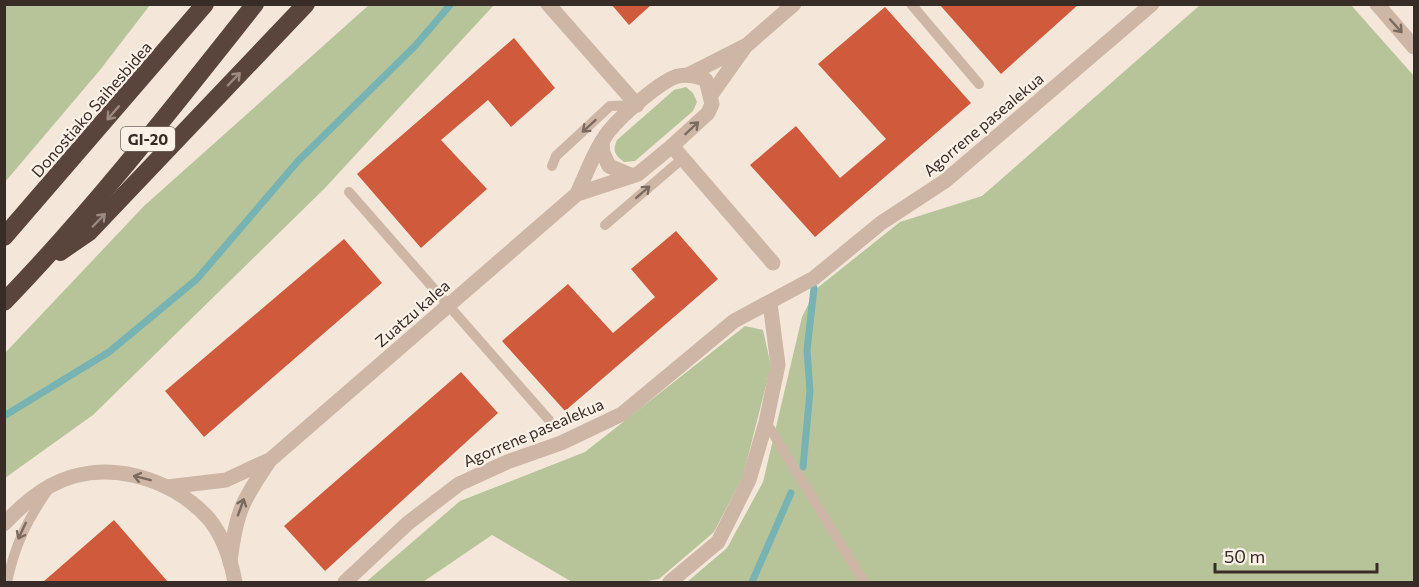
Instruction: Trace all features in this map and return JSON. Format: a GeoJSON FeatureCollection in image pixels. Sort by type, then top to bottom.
{"type":"FeatureCollection","features":[{"type":"Feature","properties":{"kind":"highway"},"geometry":{"type":"LineString","coordinates":[[151,69],[196,4]]}},
{"type":"Feature","properties":{"kind":"highway","name":"Donostiako Saihesbidea"},"geometry":{"type":"LineString","coordinates":[[4,237],[205,4]]}},
{"type":"Feature","properties":{"kind":"highway","name":"GI-20"},"geometry":{"type":"LineString","coordinates":[[4,303],[37,269],[160,124],[255,4]]}},
{"type":"Feature","properties":{"kind":"highway"},"geometry":{"type":"LineString","coordinates":[[37,269],[89,232],[306,4]]}},
{"type":"Feature","properties":{"kind":"street"},"geometry":{"type":"LineString","coordinates":[[548,4],[637,105]]}},
{"type":"Feature","properties":{"kind":"street","name":"Zuatzu kalea"},"geometry":{"type":"LineString","coordinates":[[230,562],[235,525],[244,499],[270,460],[577,194],[638,174],[672,146],[708,113],[712,104],[711,95],[747,45],[794,4]]}},
{"type":"Feature","properties":{"kind":"street","name":"Agorrene pasealekua"},"geometry":{"type":"LineString","coordinates":[[345,582],[408,523],[459,484],[507,462],[561,443],[622,414],[734,321],[771,303],[813,278],[881,223],[945,181],[1152,4]]}},
{"type":"Feature","properties":{"kind":"street"},"geometry":{"type":"LineString","coordinates":[[1377,4],[1414,47]]}},
{"type":"Feature","properties":{"kind":"street","name":"Zuatzu kalea"},"geometry":{"type":"LineString","coordinates":[[577,194],[609,130],[637,105],[671,79],[688,75],[747,45]]}},
{"type":"Feature","properties":{"kind":"street"},"geometry":{"type":"LineString","coordinates":[[688,75],[706,80],[711,95]]}},
{"type":"Feature","properties":{"kind":"street"},"geometry":{"type":"LineString","coordinates":[[602,141],[603,153],[609,166],[630,175]]}},
{"type":"Feature","properties":{"kind":"street"},"geometry":{"type":"LineString","coordinates":[[672,146],[773,263]]}},
{"type":"Feature","properties":{"kind":"street"},"geometry":{"type":"LineString","coordinates":[[670,582],[718,542],[749,480],[766,422],[778,365],[771,303]]}},
{"type":"Feature","properties":{"kind":"street","name":"Zuatzu kalea"},"geometry":{"type":"LineString","coordinates":[[166,487],[226,480],[270,460]]}},
{"type":"Feature","properties":{"kind":"street","name":"Zuatzu kalea"},"geometry":{"type":"LineString","coordinates":[[4,524],[24,503],[52,485],[84,474],[117,472],[150,479],[180,494],[209,519],[230,562],[235,582]]}},
{"type":"Feature","properties":{"kind":"lane"},"geometry":{"type":"LineString","coordinates":[[911,4],[979,84]]}},
{"type":"Feature","properties":{"kind":"lane"},"geometry":{"type":"LineString","coordinates":[[552,166],[556,156],[610,106],[637,105]]}},
{"type":"Feature","properties":{"kind":"lane"},"geometry":{"type":"LineString","coordinates":[[605,225],[682,159]]}},
{"type":"Feature","properties":{"kind":"lane"},"geometry":{"type":"LineString","coordinates":[[349,192],[549,420]]}},
{"type":"Feature","properties":{"kind":"lane"},"geometry":{"type":"LineString","coordinates":[[766,422],[864,582]]}},
{"type":"Feature","properties":{"kind":"lane"},"geometry":{"type":"LineString","coordinates":[[7,582],[14,549],[23,528],[52,485]]}},
{"type":"Feature","properties":{"kind":"green space"},"geometry":{"type":"Polygon","coordinates":[[[370,4],[494,5],[324,189],[93,415],[5,478],[5,353],[144,206],[370,4]]]}},
{"type":"Feature","properties":{"kind":"green space"},"geometry":{"type":"Polygon","coordinates":[[[4,5],[150,5],[100,70],[5,182],[4,5]]]}},
{"type":"Feature","properties":{"kind":"green space"},"geometry":{"type":"Polygon","coordinates":[[[1200,5],[1351,5],[1414,76],[1414,582],[687,582],[727,548],[763,482],[802,317],[816,289],[900,222],[982,196],[1200,5]]]}},
{"type":"Feature","properties":{"kind":"green space"},"geometry":{"type":"Polygon","coordinates":[[[686,87],[693,93],[697,102],[693,111],[635,161],[624,162],[615,150],[617,140],[674,90],[686,87]]]}},
{"type":"Feature","properties":{"kind":"green space"},"geometry":{"type":"Polygon","coordinates":[[[745,326],[763,330],[771,366],[743,476],[714,532],[659,579],[642,582],[572,582],[492,535],[423,582],[366,582],[460,501],[585,452],[745,326]]]}},
{"type":"Feature","properties":{"kind":"building"},"geometry":{"type":"Polygon","coordinates":[[[611,4],[652,4],[629,25],[611,4]]]}},
{"type":"Feature","properties":{"kind":"building"},"geometry":{"type":"Polygon","coordinates":[[[939,4],[1079,4],[1001,74],[939,4]]]}},
{"type":"Feature","properties":{"kind":"building"},"geometry":{"type":"Polygon","coordinates":[[[885,7],[971,103],[815,237],[750,165],[796,126],[840,178],[886,139],[818,64],[885,7]]]}},
{"type":"Feature","properties":{"kind":"building"},"geometry":{"type":"Polygon","coordinates":[[[514,38],[555,88],[511,127],[488,100],[441,140],[487,189],[421,248],[357,174],[514,38]]]}},
{"type":"Feature","properties":{"kind":"building"},"geometry":{"type":"Polygon","coordinates":[[[676,231],[718,279],[565,411],[502,341],[568,284],[613,333],[655,297],[631,269],[676,231]]]}},
{"type":"Feature","properties":{"kind":"building"},"geometry":{"type":"Polygon","coordinates":[[[344,239],[382,283],[204,437],[165,391],[344,239]]]}},
{"type":"Feature","properties":{"kind":"building"},"geometry":{"type":"Polygon","coordinates":[[[461,372],[498,413],[325,571],[284,526],[461,372]]]}},
{"type":"Feature","properties":{"kind":"building"},"geometry":{"type":"Polygon","coordinates":[[[114,520],[168,582],[43,582],[114,520]]]}},
{"type":"Feature","properties":{"kind":"waterway"},"geometry":{"type":"LineString","coordinates":[[4,416],[109,352],[197,279],[298,161],[415,46],[451,4]]}},
{"type":"Feature","properties":{"kind":"waterway"},"geometry":{"type":"LineString","coordinates":[[803,467],[810,391],[807,350],[814,288]]}},
{"type":"Feature","properties":{"kind":"waterway"},"geometry":{"type":"LineString","coordinates":[[752,582],[791,493]]}}]}
